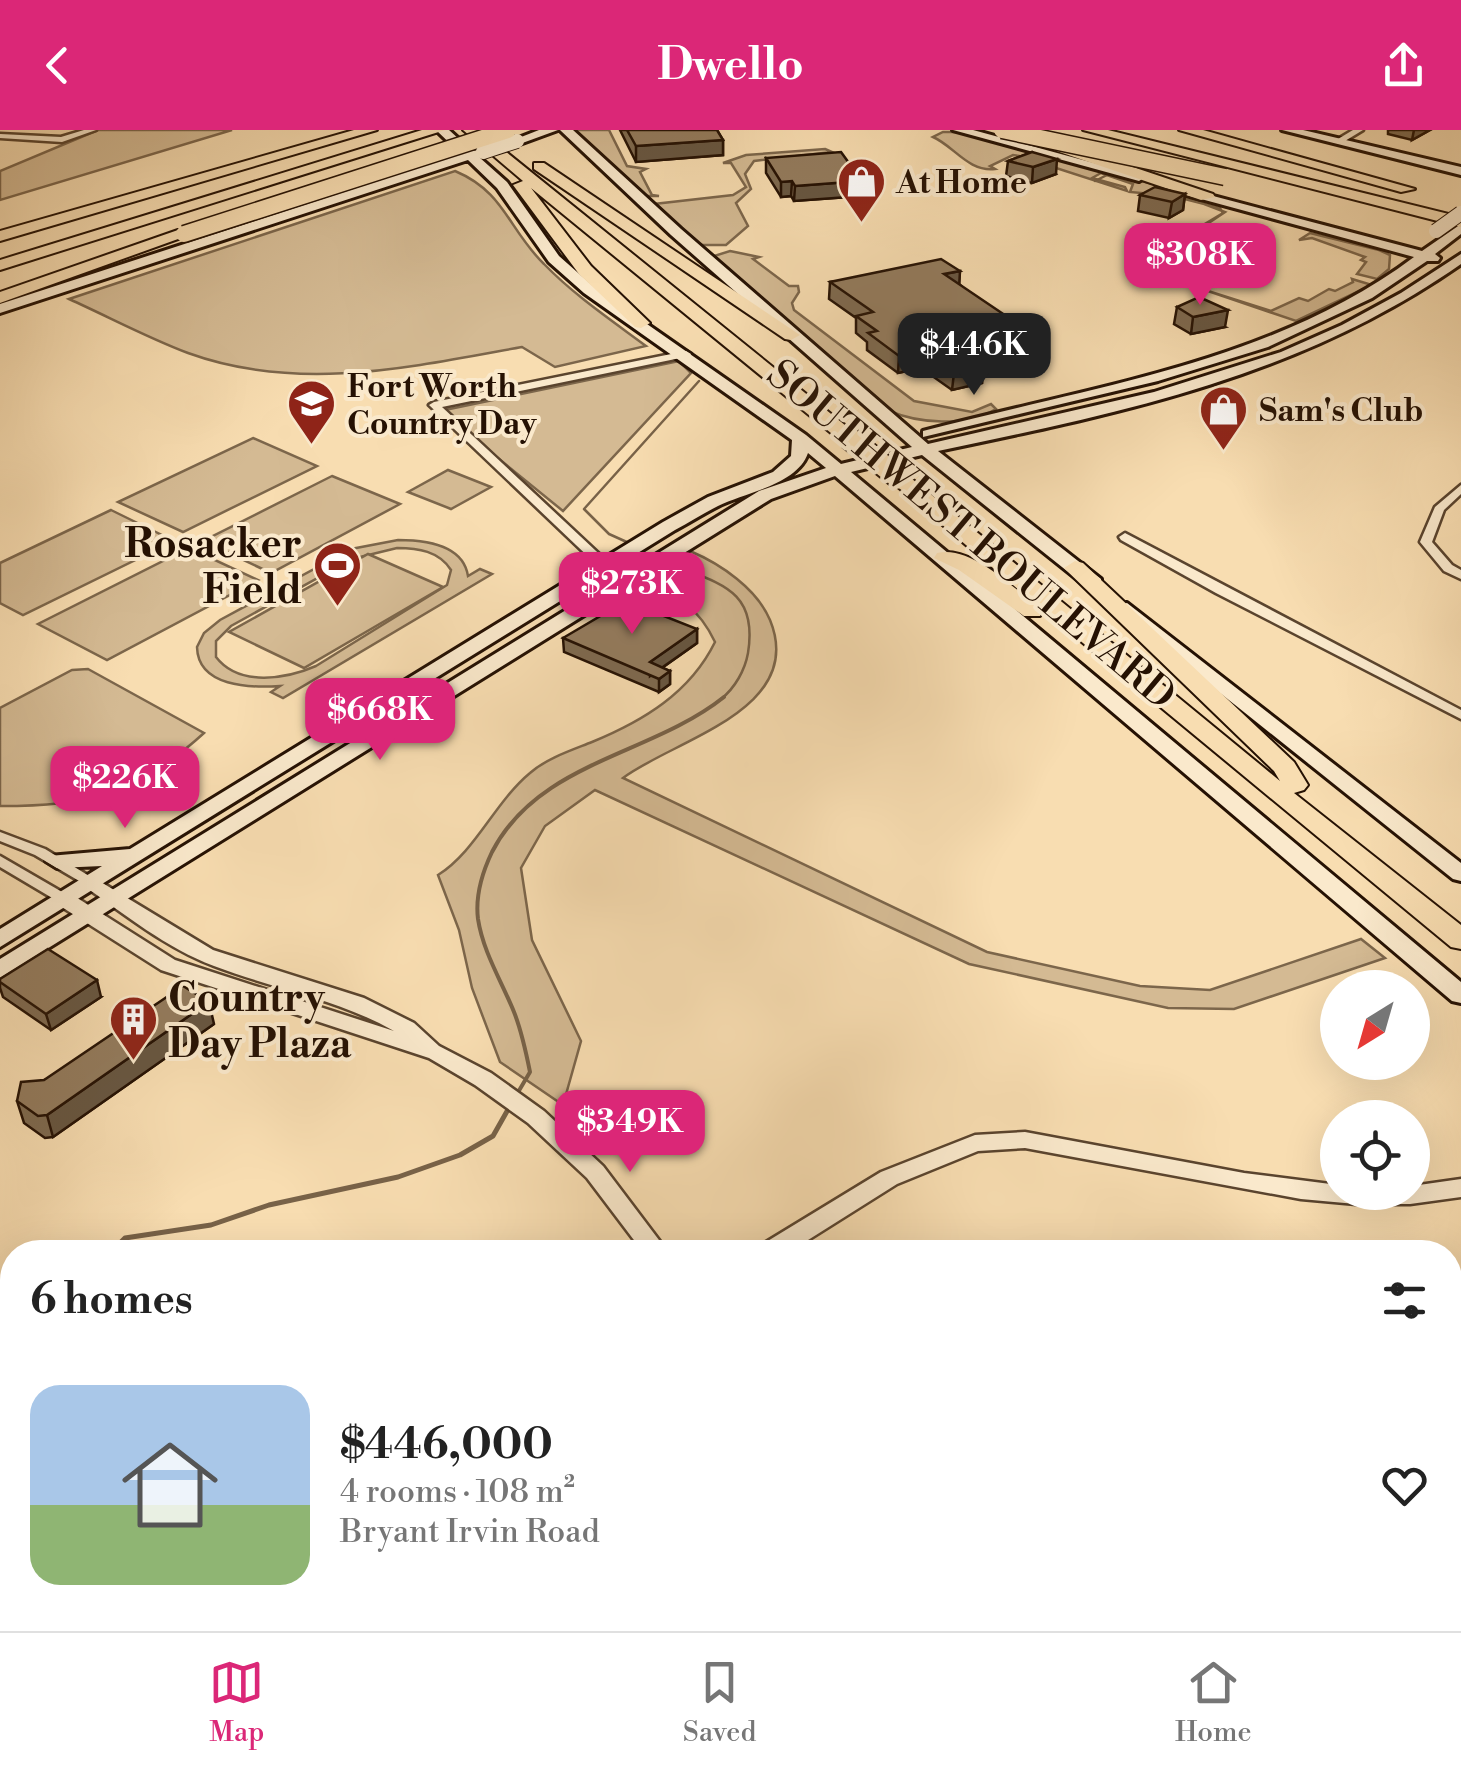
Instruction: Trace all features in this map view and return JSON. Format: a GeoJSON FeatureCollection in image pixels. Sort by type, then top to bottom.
{"type":"FeatureCollection","features":[{"type":"Feature","properties":{"kind":"highway"},"geometry":{"type":"LineString","coordinates":[[0,233],[370,130]]}},
{"type":"Feature","properties":{"kind":"highway"},"geometry":{"type":"LineString","coordinates":[[0,250],[394,130]]}},
{"type":"Feature","properties":{"kind":"highway"},"geometry":{"type":"LineString","coordinates":[[1002,130],[1459,228]]}},
{"type":"Feature","properties":{"kind":"highway"},"geometry":{"type":"LineString","coordinates":[[1015,130],[1076,155],[1208,196]]}},
{"type":"Feature","properties":{"kind":"highway"},"geometry":{"type":"LineString","coordinates":[[1090,130],[1459,228]]}},
{"type":"Feature","properties":{"kind":"highway"},"geometry":{"type":"LineString","coordinates":[[1140,130],[1461,209]]}},
{"type":"Feature","properties":{"kind":"highway"},"geometry":{"type":"LineString","coordinates":[[1186,130],[1415,192]]}},
{"type":"Feature","properties":{"kind":"highway"},"geometry":{"type":"LineString","coordinates":[[477,131],[585,270],[641,323]]}},
{"type":"Feature","properties":{"kind":"highway","name":"SOUTHWEST BOULEVARD"},"geometry":{"type":"LineString","coordinates":[[477,131],[512,140],[856,437]]}},
{"type":"Feature","properties":{"kind":"highway","name":"SOUTHWEST BOULEVARD"},"geometry":{"type":"LineString","coordinates":[[477,131],[1461,921]]}},
{"type":"Feature","properties":{"kind":"highway"},"geometry":{"type":"LineString","coordinates":[[0,265],[339,160],[443,132]]}},
{"type":"Feature","properties":{"kind":"highway"},"geometry":{"type":"LineString","coordinates":[[0,233],[288,135]]}},
{"type":"Feature","properties":{"kind":"highway"},"geometry":{"type":"LineString","coordinates":[[0,298],[108,260],[512,140],[791,335]]}},
{"type":"Feature","properties":{"kind":"highway"},"geometry":{"type":"LineString","coordinates":[[0,280],[339,160]]}},
{"type":"Feature","properties":{"kind":"highway"},"geometry":{"type":"LineString","coordinates":[[1434,197],[1461,209]]}},
{"type":"Feature","properties":{"kind":"highway","name":"SOUTHWEST BOULEVARD"},"geometry":{"type":"LineString","coordinates":[[904,476],[1190,722],[1461,940]]}},
{"type":"Feature","properties":{"kind":"highway"},"geometry":{"type":"LineString","coordinates":[[944,558],[967,565],[1166,709],[1190,722]]}},
{"type":"Feature","properties":{"kind":"highway"},"geometry":{"type":"LineString","coordinates":[[1074,568],[1285,766],[1295,785]]}},
{"type":"Feature","properties":{"kind":"main road"},"geometry":{"type":"LineString","coordinates":[[0,309],[552,130]]}},
{"type":"Feature","properties":{"kind":"main road","name":"SOUTHWEST BOULEVARD"},"geometry":{"type":"LineString","coordinates":[[566,130],[791,335],[918,444],[1461,874]]}},
{"type":"Feature","properties":{"kind":"main road"},"geometry":{"type":"LineString","coordinates":[[959,130],[1459,263]]}},
{"type":"Feature","properties":{"kind":"main road"},"geometry":{"type":"LineString","coordinates":[[1288,130],[1461,171]]}},
{"type":"Feature","properties":{"kind":"main road","name":"SOUTHWEST BOULEVARD"},"geometry":{"type":"LineString","coordinates":[[443,132],[476,153],[554,259],[590,290],[800,438],[1461,995]]}},
{"type":"Feature","properties":{"kind":"main road"},"geometry":{"type":"LineString","coordinates":[[420,172],[466,168],[489,172]]}},
{"type":"Feature","properties":{"kind":"main road"},"geometry":{"type":"LineString","coordinates":[[1331,231],[1397,240],[1425,237],[1461,209]]}},
{"type":"Feature","properties":{"kind":"main road"},"geometry":{"type":"LineString","coordinates":[[0,938],[714,501],[780,474],[833,466],[918,444],[983,419],[1178,370],[1266,342],[1348,305],[1398,276],[1459,228]]}},
{"type":"Feature","properties":{"kind":"main road"},"geometry":{"type":"LineString","coordinates":[[1362,239],[1395,256],[1400,265],[1398,276]]}},
{"type":"Feature","properties":{"kind":"main road"},"geometry":{"type":"LineString","coordinates":[[918,444],[999,433],[1182,389],[1286,356],[1382,313],[1459,263]]}},
{"type":"Feature","properties":{"kind":"main road"},"geometry":{"type":"LineString","coordinates":[[877,409],[922,422],[983,419]]}},
{"type":"Feature","properties":{"kind":"main road"},"geometry":{"type":"LineString","coordinates":[[974,489],[962,473],[961,460],[968,450],[999,433]]}},
{"type":"Feature","properties":{"kind":"main road"},"geometry":{"type":"LineString","coordinates":[[780,474],[798,457],[800,438]]}},
{"type":"Feature","properties":{"kind":"main road"},"geometry":{"type":"LineString","coordinates":[[0,970],[751,502],[833,466]]}},
{"type":"Feature","properties":{"kind":"main road"},"geometry":{"type":"LineString","coordinates":[[798,483],[832,483],[872,498]]}},
{"type":"Feature","properties":{"kind":"main road"},"geometry":{"type":"LineString","coordinates":[[460,656],[485,668]]}},
{"type":"Feature","properties":{"kind":"main road"},"geometry":{"type":"LineString","coordinates":[[56,861],[106,859],[151,846]]}},
{"type":"Feature","properties":{"kind":"street"},"geometry":{"type":"LineString","coordinates":[[0,136],[62,140],[92,130]]}},
{"type":"Feature","properties":{"kind":"street"},"geometry":{"type":"LineString","coordinates":[[1338,142],[1358,130]]}},
{"type":"Feature","properties":{"kind":"street"},"geometry":{"type":"LineString","coordinates":[[622,582],[614,561],[434,405],[686,354]]}},
{"type":"Feature","properties":{"kind":"street"},"geometry":{"type":"LineString","coordinates":[[1461,488],[1439,509],[1426,542],[1431,552],[1461,575]]}},
{"type":"Feature","properties":{"kind":"street"},"geometry":{"type":"LineString","coordinates":[[1126,537],[1461,715]]}},
{"type":"Feature","properties":{"kind":"street"},"geometry":{"type":"LineString","coordinates":[[0,836],[56,861],[219,961],[342,999],[405,1025],[437,1053]]}},
{"type":"Feature","properties":{"kind":"street"},"geometry":{"type":"LineString","coordinates":[[0,861],[168,965],[437,1053],[483,1079],[596,1172],[647,1240]]}},
{"type":"Feature","properties":{"kind":"street"},"geometry":{"type":"LineString","coordinates":[[789,1240],[889,1178],[974,1142],[1042,1142],[1346,1195],[1414,1196],[1461,1188]]}},
{"type":"Feature","properties":{"kind":"shaded area"},"geometry":{"type":"Polygon","coordinates":[[[98,130],[232,130],[0,200],[0,171],[98,130]]]}},
{"type":"Feature","properties":{"kind":"shaded area"},"geometry":{"type":"Polygon","coordinates":[[[570,130],[609,130],[627,166],[646,169],[640,172],[652,195],[659,196],[644,196],[570,130]]]}},
{"type":"Feature","properties":{"kind":"shaded area"},"geometry":{"type":"Polygon","coordinates":[[[957,132],[1172,189],[1196,196],[1191,199],[1204,204],[1130,192],[1133,184],[1101,173],[1092,178],[1125,187],[1127,191],[1013,155],[990,166],[995,169],[977,167],[933,137],[957,132]]]}},
{"type":"Feature","properties":{"kind":"shaded area"},"geometry":{"type":"Polygon","coordinates":[[[825,149],[832,152],[754,161],[745,174],[751,189],[736,203],[748,226],[726,245],[697,245],[654,204],[733,195],[746,187],[731,163],[723,163],[746,155],[825,149]]]}},
{"type":"Feature","properties":{"kind":"shaded area"},"geometry":{"type":"Polygon","coordinates":[[[455,171],[496,200],[532,251],[556,275],[646,346],[555,367],[522,347],[397,368],[313,374],[271,372],[188,353],[69,299],[455,171]]]}},
{"type":"Feature","properties":{"kind":"shaded area"},"geometry":{"type":"Polygon","coordinates":[[[1310,233],[1390,255],[1389,269],[1377,279],[1357,274],[1366,262],[1361,260],[1365,257],[1312,238],[1299,240],[1310,233]]]}},
{"type":"Feature","properties":{"kind":"shaded area"},"geometry":{"type":"Polygon","coordinates":[[[730,251],[759,257],[753,259],[789,286],[798,286],[792,303],[794,310],[914,401],[972,412],[991,404],[996,409],[970,419],[942,422],[887,410],[711,257],[730,251]]]}},
{"type":"Feature","properties":{"kind":"shaded area"},"geometry":{"type":"Polygon","coordinates":[[[1352,279],[1372,285],[1296,321],[1208,291],[1271,311],[1299,298],[1308,301],[1329,289],[1335,291],[1353,282],[1352,279]]]}},
{"type":"Feature","properties":{"kind":"shaded area"},"geometry":{"type":"Polygon","coordinates":[[[679,361],[691,373],[563,511],[440,411],[679,361]]]}},
{"type":"Feature","properties":{"kind":"shaded area"},"geometry":{"type":"Polygon","coordinates":[[[253,438],[317,466],[183,532],[118,502],[253,438]]]}},
{"type":"Feature","properties":{"kind":"shaded area"},"geometry":{"type":"Polygon","coordinates":[[[448,470],[491,487],[451,509],[408,492],[448,470]]]}},
{"type":"Feature","properties":{"kind":"shaded area"},"geometry":{"type":"Polygon","coordinates":[[[332,476],[400,504],[271,573],[203,541],[332,476]]]}},
{"type":"Feature","properties":{"kind":"shaded area"},"geometry":{"type":"Polygon","coordinates":[[[111,510],[174,541],[23,615],[0,603],[0,563],[111,510]]]}},
{"type":"Feature","properties":{"kind":"shaded area"},"geometry":{"type":"Polygon","coordinates":[[[398,540],[420,541],[451,551],[465,565],[468,576],[480,569],[492,574],[283,698],[271,692],[280,686],[241,685],[206,670],[197,647],[204,633],[220,620],[351,549],[398,540]],[[405,548],[352,559],[231,626],[216,641],[216,657],[237,673],[263,678],[316,666],[447,585],[451,570],[440,559],[405,548]]]}},
{"type":"Feature","properties":{"kind":"shaded area"},"geometry":{"type":"Polygon","coordinates":[[[189,548],[258,580],[107,660],[38,624],[189,548]]]}},
{"type":"Feature","properties":{"kind":"shaded area"},"geometry":{"type":"Polygon","coordinates":[[[690,551],[714,563],[737,579],[764,609],[776,651],[770,677],[753,700],[701,735],[623,778],[987,952],[1140,986],[1210,990],[1361,939],[1385,958],[1349,970],[1320,970],[1320,980],[1234,1009],[1168,1008],[969,964],[595,790],[545,826],[521,868],[532,940],[581,1041],[563,1105],[500,1062],[472,988],[459,930],[438,875],[463,853],[517,785],[537,768],[647,715],[679,691],[705,660],[715,642],[702,620],[666,591],[642,581],[690,551]]]}},
{"type":"Feature","properties":{"kind":"shaded area","name":"Rosacker Field"},"geometry":{"type":"Polygon","coordinates":[[[368,554],[443,587],[304,668],[229,632],[368,554]]]}},
{"type":"Feature","properties":{"kind":"shaded area"},"geometry":{"type":"Polygon","coordinates":[[[88,669],[204,733],[156,770],[110,792],[60,803],[0,806],[0,708],[72,670],[88,669]]]}},
{"type":"Feature","properties":{"kind":"building"},"geometry":{"type":"Polygon","coordinates":[[[627,130],[717,130],[723,140],[636,146],[627,130]]]}},
{"type":"Feature","properties":{"kind":"building"},"geometry":{"type":"Polygon","coordinates":[[[841,152],[862,181],[795,186],[792,181],[781,182],[766,158],[841,152]]]}},
{"type":"Feature","properties":{"kind":"building"},"geometry":{"type":"Polygon","coordinates":[[[1032,152],[1057,159],[1033,167],[1008,161],[1032,152]]]}},
{"type":"Feature","properties":{"kind":"building"},"geometry":{"type":"Polygon","coordinates":[[[1155,187],[1185,194],[1172,202],[1140,195],[1155,187]]]}},
{"type":"Feature","properties":{"kind":"building"},"geometry":{"type":"Polygon","coordinates":[[[941,259],[960,271],[944,274],[1043,341],[1007,349],[998,343],[963,351],[983,366],[954,373],[922,350],[899,356],[868,333],[877,331],[856,316],[873,312],[830,282],[941,259]]]}},
{"type":"Feature","properties":{"kind":"building"},"geometry":{"type":"Polygon","coordinates":[[[1199,297],[1228,310],[1193,317],[1177,307],[1199,297]]]}},
{"type":"Feature","properties":{"kind":"building"},"geometry":{"type":"Polygon","coordinates":[[[626,601],[697,629],[650,662],[670,671],[659,679],[563,638],[626,601]]]}},
{"type":"Feature","properties":{"kind":"building"},"geometry":{"type":"Polygon","coordinates":[[[48,949],[97,980],[46,1014],[0,979],[48,949]]]}},
{"type":"Feature","properties":{"kind":"building"},"geometry":{"type":"Polygon","coordinates":[[[183,986],[209,1002],[47,1115],[38,1116],[17,1101],[21,1082],[44,1080],[183,986]]]}},
{"type":"Feature","properties":{"kind":"waterway"},"geometry":{"type":"LineString","coordinates":[[1095,181],[1107,175]]}},
{"type":"Feature","properties":{"kind":"waterway"},"geometry":{"type":"LineString","coordinates":[[629,543],[609,534],[584,509],[699,381]]}},
{"type":"Feature","properties":{"kind":"waterway"},"geometry":{"type":"LineString","coordinates":[[664,561],[728,590],[746,613],[750,630],[747,659],[735,684],[721,699]]}},
{"type":"Feature","properties":{"kind":"waterway"},"geometry":{"type":"LineString","coordinates":[[517,1094],[530,1072],[514,1012],[493,967],[478,919],[480,884],[492,852],[512,822],[538,798],[598,762],[695,717],[724,697]]}},
{"type":"Feature","properties":{"kind":"waterway"},"geometry":{"type":"LineString","coordinates":[[123,1240],[211,1225],[269,1205],[398,1177],[460,1155],[493,1136],[510,1106]]}},
{"type":"Feature","properties":{"kind":"place","name":"At Home"},"geometry":{"type":"Point","coordinates":[861,224]}},
{"type":"Feature","properties":{"kind":"place","name":"Fort Worth Country Day"},"geometry":{"type":"Point","coordinates":[312,446]}},
{"type":"Feature","properties":{"kind":"place","name":"Sam's Club"},"geometry":{"type":"Point","coordinates":[1224,452]}},
{"type":"Feature","properties":{"kind":"place","name":"Rosacker Field"},"geometry":{"type":"Point","coordinates":[337,608]}},
{"type":"Feature","properties":{"kind":"place","name":"Country Day Plaza"},"geometry":{"type":"Point","coordinates":[133,1062]}}]}
